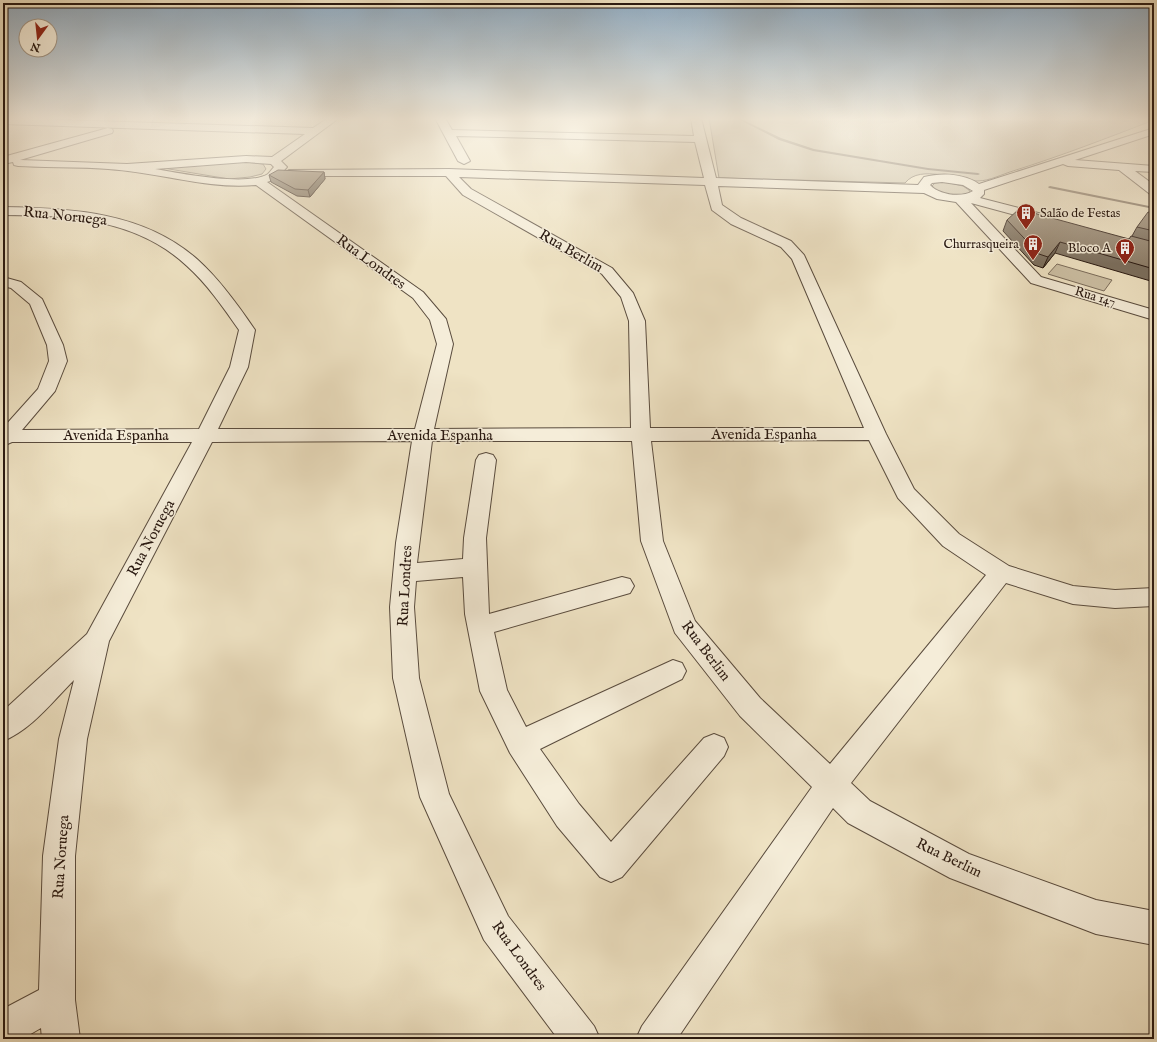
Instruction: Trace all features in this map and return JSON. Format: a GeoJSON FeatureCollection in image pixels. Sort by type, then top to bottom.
{"type":"FeatureCollection","features":[{"type":"Feature","properties":{"kind":"street"},"geometry":{"type":"LineString","coordinates":[[130,167],[236,184],[270,171],[456,167],[712,183],[926,189],[943,197],[964,198],[1057,222]]}},
{"type":"Feature","properties":{"kind":"street"},"geometry":{"type":"LineString","coordinates":[[154,171],[158,167]]}},
{"type":"Feature","properties":{"kind":"street"},"geometry":{"type":"LineString","coordinates":[[263,167],[270,171]]}},
{"type":"Feature","properties":{"kind":"street"},"geometry":{"type":"LineString","coordinates":[[270,171],[275,167]]}},
{"type":"Feature","properties":{"kind":"street","name":"Rua Berlim"},"geometry":{"type":"LineString","coordinates":[[456,167],[467,192],[607,272],[628,296],[637,321],[641,434],[652,541],[684,626],[750,707],[859,812],[961,867],[1096,917],[1154,928]]}},
{"type":"Feature","properties":{"kind":"street"},"geometry":{"type":"LineString","coordinates":[[707,167],[712,183],[716,207],[736,222],[786,244],[799,258],[876,434],[905,493],[951,540],[1001,573],[1073,595],[1115,599],[1154,597]]}},
{"type":"Feature","properties":{"kind":"street"},"geometry":{"type":"LineString","coordinates":[[926,189],[925,183],[942,178],[958,180],[977,188],[1047,167]]}},
{"type":"Feature","properties":{"kind":"street"},"geometry":{"type":"LineString","coordinates":[[1116,167],[1154,169]]}},
{"type":"Feature","properties":{"kind":"street"},"geometry":{"type":"LineString","coordinates":[[1122,167],[1154,191]]}},
{"type":"Feature","properties":{"kind":"street","name":"Rua Londres"},"geometry":{"type":"LineString","coordinates":[[270,171],[418,295],[438,319],[445,344],[424,435],[407,543],[404,574],[402,607],[406,678],[435,797],[496,928],[580,1039]]}},
{"type":"Feature","properties":{"kind":"street"},"geometry":{"type":"LineString","coordinates":[[964,198],[978,194],[979,191],[977,188]]}},
{"type":"Feature","properties":{"kind":"street","name":"Rua 147"},"geometry":{"type":"LineString","coordinates":[[964,198],[1036,280],[1154,315]]}},
{"type":"Feature","properties":{"kind":"street","name":"Rua Noruega"},"geometry":{"type":"LineString","coordinates":[[3,210],[35,211],[88,216],[120,223],[154,235],[183,254],[224,297],[247,330],[239,367],[206,434],[96,641],[73,738],[59,856],[57,1000],[61,1039]]}},
{"type":"Feature","properties":{"kind":"street"},"geometry":{"type":"LineString","coordinates":[[3,281],[16,285],[37,302],[55,345],[58,361],[46,391],[4,437]]}},
{"type":"Feature","properties":{"kind":"street","name":"Avenida Espanha"},"geometry":{"type":"LineString","coordinates":[[4,437],[206,434],[876,434]]}},
{"type":"Feature","properties":{"kind":"street"},"geometry":{"type":"LineString","coordinates":[[486,460],[475,538],[475,567],[478,614],[494,691],[520,744],[568,815],[612,866],[714,747]]}},
{"type":"Feature","properties":{"kind":"street"},"geometry":{"type":"LineString","coordinates":[[404,574],[475,567]]}},
{"type":"Feature","properties":{"kind":"street"},"geometry":{"type":"LineString","coordinates":[[655,1039],[831,785],[1001,573]]}},
{"type":"Feature","properties":{"kind":"street"},"geometry":{"type":"LineString","coordinates":[[481,626],[622,586]]}},
{"type":"Feature","properties":{"kind":"street"},"geometry":{"type":"LineString","coordinates":[[3,728],[24,711],[96,641]]}},
{"type":"Feature","properties":{"kind":"street"},"geometry":{"type":"LineString","coordinates":[[520,744],[673,671]]}},
{"type":"Feature","properties":{"kind":"street"},"geometry":{"type":"LineString","coordinates":[[3,1029],[57,1000]]}},
{"type":"Feature","properties":{"kind":"shaded area"},"geometry":{"type":"Polygon","coordinates":[[[265,167],[266,169],[262,174],[229,179],[163,168],[265,167]]]}},
{"type":"Feature","properties":{"kind":"shaded area"},"geometry":{"type":"Polygon","coordinates":[[[717,167],[1026,167],[987,180],[978,181],[930,174],[920,174],[912,177],[905,183],[719,178],[717,167]]]}},
{"type":"Feature","properties":{"kind":"shaded area"},"geometry":{"type":"Polygon","coordinates":[[[945,182],[963,186],[970,192],[964,196],[940,194],[931,187],[935,183],[945,182]]]}},
{"type":"Feature","properties":{"kind":"shaded area"},"geometry":{"type":"Polygon","coordinates":[[[1057,264],[1112,280],[1104,291],[1048,274],[1057,264]]]}},
{"type":"Feature","properties":{"kind":"building"},"geometry":{"type":"Polygon","coordinates":[[[278,170],[324,172],[308,190],[295,189],[269,175],[278,170]]]}},
{"type":"Feature","properties":{"kind":"building"},"geometry":{"type":"Polygon","coordinates":[[[1019,209],[1129,239],[1131,236],[1154,242],[1154,269],[1060,242],[1048,257],[1039,254],[1007,220],[1019,209]]]}},
{"type":"Feature","properties":{"kind":"building"},"geometry":{"type":"Polygon","coordinates":[[[1148,212],[1154,213],[1154,231],[1137,227],[1148,212]]]}},
{"type":"Feature","properties":{"kind":"waterway"},"geometry":{"type":"LineString","coordinates":[[914,167],[978,174]]}},
{"type":"Feature","properties":{"kind":"waterway"},"geometry":{"type":"LineString","coordinates":[[1050,187],[1154,208]]}},
{"type":"Feature","properties":{"kind":"place","name":"Salão de Festas"},"geometry":{"type":"Point","coordinates":[1026,230]}},
{"type":"Feature","properties":{"kind":"place","name":"Churrasqueira"},"geometry":{"type":"Point","coordinates":[1033,261]}},
{"type":"Feature","properties":{"kind":"place","name":"Bloco A"},"geometry":{"type":"Point","coordinates":[1125,265]}}]}
